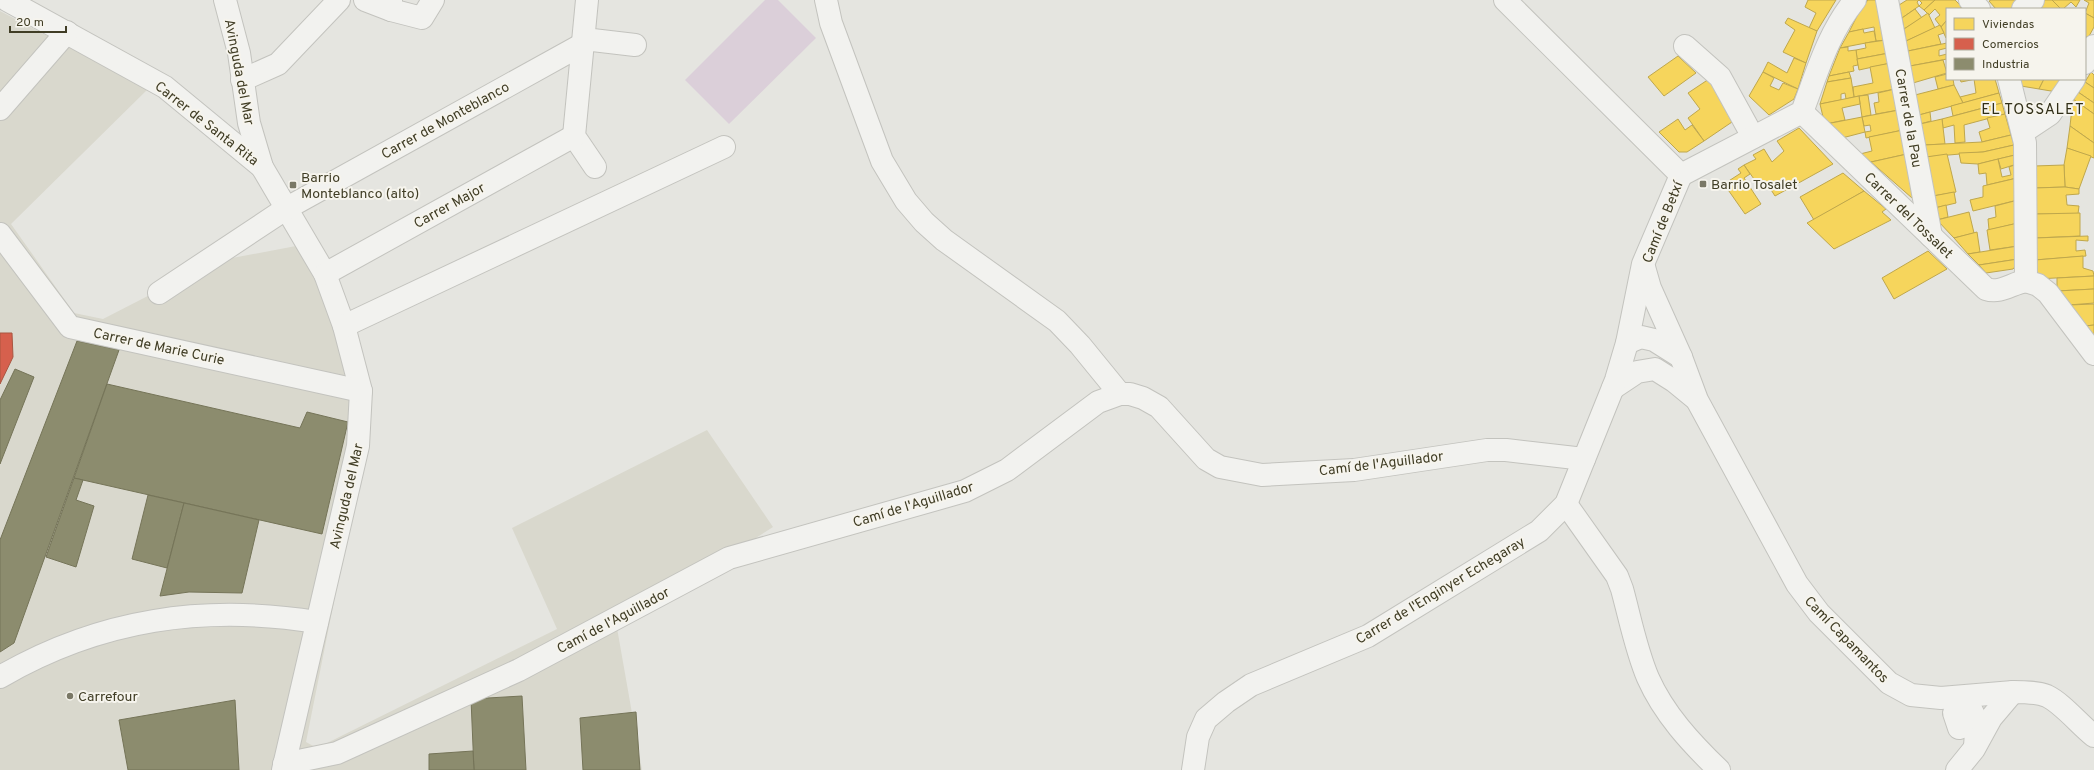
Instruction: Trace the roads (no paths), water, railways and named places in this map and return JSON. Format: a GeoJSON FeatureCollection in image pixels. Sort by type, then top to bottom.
{"type":"FeatureCollection","features":[{"type":"Feature","properties":{"kind":"street","name":"Carrer de Santa Rita"},"geometry":{"type":"LineString","coordinates":[[6,0],[67,32],[164,87],[262,167]]}},
{"type":"Feature","properties":{"kind":"street","name":"Avinguda del Mar"},"geometry":{"type":"LineString","coordinates":[[225,0],[239,53],[249,123],[262,167],[324,274],[344,326],[361,391],[358,446],[317,622],[287,768]]}},
{"type":"Feature","properties":{"kind":"street"},"geometry":{"type":"LineString","coordinates":[[242,80],[278,64],[339,0]]}},
{"type":"Feature","properties":{"kind":"street"},"geometry":{"type":"LineString","coordinates":[[365,0],[391,5],[422,18],[433,0]]}},
{"type":"Feature","properties":{"kind":"street"},"geometry":{"type":"LineString","coordinates":[[587,0],[574,136],[595,168]]}},
{"type":"Feature","properties":{"kind":"street"},"geometry":{"type":"LineString","coordinates":[[826,0],[831,23],[882,161],[906,201],[924,222],[944,240],[1056,321],[1080,344],[1120,394]]}},
{"type":"Feature","properties":{"kind":"street","name":"Camí de Betxí"},"geometry":{"type":"LineString","coordinates":[[1505,0],[1681,175],[1644,264],[1627,343],[1613,388],[1584,460]]}},
{"type":"Feature","properties":{"kind":"street"},"geometry":{"type":"LineString","coordinates":[[1681,175],[1802,112],[1826,47],[1836,26],[1855,0]]}},
{"type":"Feature","properties":{"kind":"street","name":"Carrer de la Pau"},"geometry":{"type":"LineString","coordinates":[[1888,0],[1931,236]]}},
{"type":"Feature","properties":{"kind":"street"},"geometry":{"type":"LineString","coordinates":[[1970,0],[1978,8]]}},
{"type":"Feature","properties":{"kind":"street"},"geometry":{"type":"LineString","coordinates":[[2024,8],[2033,0]]}},
{"type":"Feature","properties":{"kind":"street"},"geometry":{"type":"LineString","coordinates":[[0,109],[67,32]]}},
{"type":"Feature","properties":{"kind":"street"},"geometry":{"type":"LineString","coordinates":[[584,41],[634,45]]}},
{"type":"Feature","properties":{"kind":"street","name":"Carrer de Monteblanco"},"geometry":{"type":"LineString","coordinates":[[286,208],[584,41]]}},
{"type":"Feature","properties":{"kind":"street"},"geometry":{"type":"LineString","coordinates":[[1686,46],[1720,77],[1753,137]]}},
{"type":"Feature","properties":{"kind":"street"},"geometry":{"type":"LineString","coordinates":[[2086,61],[2094,46]]}},
{"type":"Feature","properties":{"kind":"street"},"geometry":{"type":"LineString","coordinates":[[2009,80],[2023,132],[2026,156],[2026,281],[2038,285],[2048,293],[2094,354]]}},
{"type":"Feature","properties":{"kind":"street"},"geometry":{"type":"LineString","coordinates":[[2023,132],[2050,114],[2073,80]]}},
{"type":"Feature","properties":{"kind":"street","name":"Carrer del Tossalet"},"geometry":{"type":"LineString","coordinates":[[1802,112],[1986,289],[1993,291],[2000,290],[2016,283],[2026,281]]}},
{"type":"Feature","properties":{"kind":"street","name":"Carrer Major"},"geometry":{"type":"LineString","coordinates":[[324,274],[574,136]]}},
{"type":"Feature","properties":{"kind":"street"},"geometry":{"type":"LineString","coordinates":[[344,326],[724,146]]}},
{"type":"Feature","properties":{"kind":"street"},"geometry":{"type":"LineString","coordinates":[[159,293],[286,208]]}},
{"type":"Feature","properties":{"kind":"street","name":"Carrer de Marie Curie"},"geometry":{"type":"LineString","coordinates":[[3,246],[70,327],[361,391]]}},
{"type":"Feature","properties":{"kind":"street","name":"Camí Capamantos"},"geometry":{"type":"LineString","coordinates":[[1644,264],[1650,288],[1681,357],[1697,400],[1805,597],[1883,678],[1899,690],[1911,695],[1925,698],[2013,692],[2026,692],[2046,696],[2058,704],[2094,736]]}},
{"type":"Feature","properties":{"kind":"street"},"geometry":{"type":"LineString","coordinates":[[1627,343],[1641,337],[1654,340],[1681,357]]}},
{"type":"Feature","properties":{"kind":"street","name":"Camí Capamantos"},"geometry":{"type":"LineString","coordinates":[[1627,343],[1655,369],[1674,381],[1697,400]]}},
{"type":"Feature","properties":{"kind":"street"},"geometry":{"type":"LineString","coordinates":[[1613,388],[1637,372],[1655,369]]}},
{"type":"Feature","properties":{"kind":"street","name":"Camí de l'Aguillador"},"geometry":{"type":"LineString","coordinates":[[287,768],[337,754],[512,673],[729,558],[965,491],[1008,470],[1098,402],[1120,394],[1130,394],[1143,398],[1159,407],[1206,459],[1220,467],[1262,475],[1354,470],[1487,450],[1506,450],[1584,460]]}},
{"type":"Feature","properties":{"kind":"street","name":"Carrer de l'Enginyer Echegaray"},"geometry":{"type":"LineString","coordinates":[[1193,770],[1198,737],[1206,719],[1226,702],[1251,685],[1368,636],[1539,531],[1566,504],[1584,460]]}},
{"type":"Feature","properties":{"kind":"street"},"geometry":{"type":"LineString","coordinates":[[1566,504],[1617,576],[1645,671],[1661,704],[1684,734],[1719,770]]}},
{"type":"Feature","properties":{"kind":"street"},"geometry":{"type":"LineString","coordinates":[[0,677],[67,644],[136,623],[208,614],[282,616],[317,622]]}},
{"type":"Feature","properties":{"kind":"street"},"geometry":{"type":"LineString","coordinates":[[1957,770],[1974,749],[1991,718],[2013,692]]}},
{"type":"Feature","properties":{"kind":"street"},"geometry":{"type":"LineString","coordinates":[[1911,695],[1959,728],[1967,736],[1974,749]]}},
{"type":"Feature","properties":{"kind":"street"},"geometry":{"type":"LineString","coordinates":[[1959,728],[1954,713],[1962,696],[1975,714],[1977,724],[1974,749]]}},
{"type":"Feature","properties":{"kind":"place","name":"Barrio Tosalet"},"geometry":{"type":"Point","coordinates":[1703,184]}},
{"type":"Feature","properties":{"kind":"place","name":"Barrio Monteblanco (alto)"},"geometry":{"type":"Point","coordinates":[293,185]}},
{"type":"Feature","properties":{"kind":"place","name":"Carrefour"},"geometry":{"type":"Point","coordinates":[70,696]}},
{"type":"Feature","properties":{"kind":"district","name":"EL TOSSALET"},"geometry":{"type":"Point","coordinates":[2033,109]}}]}
